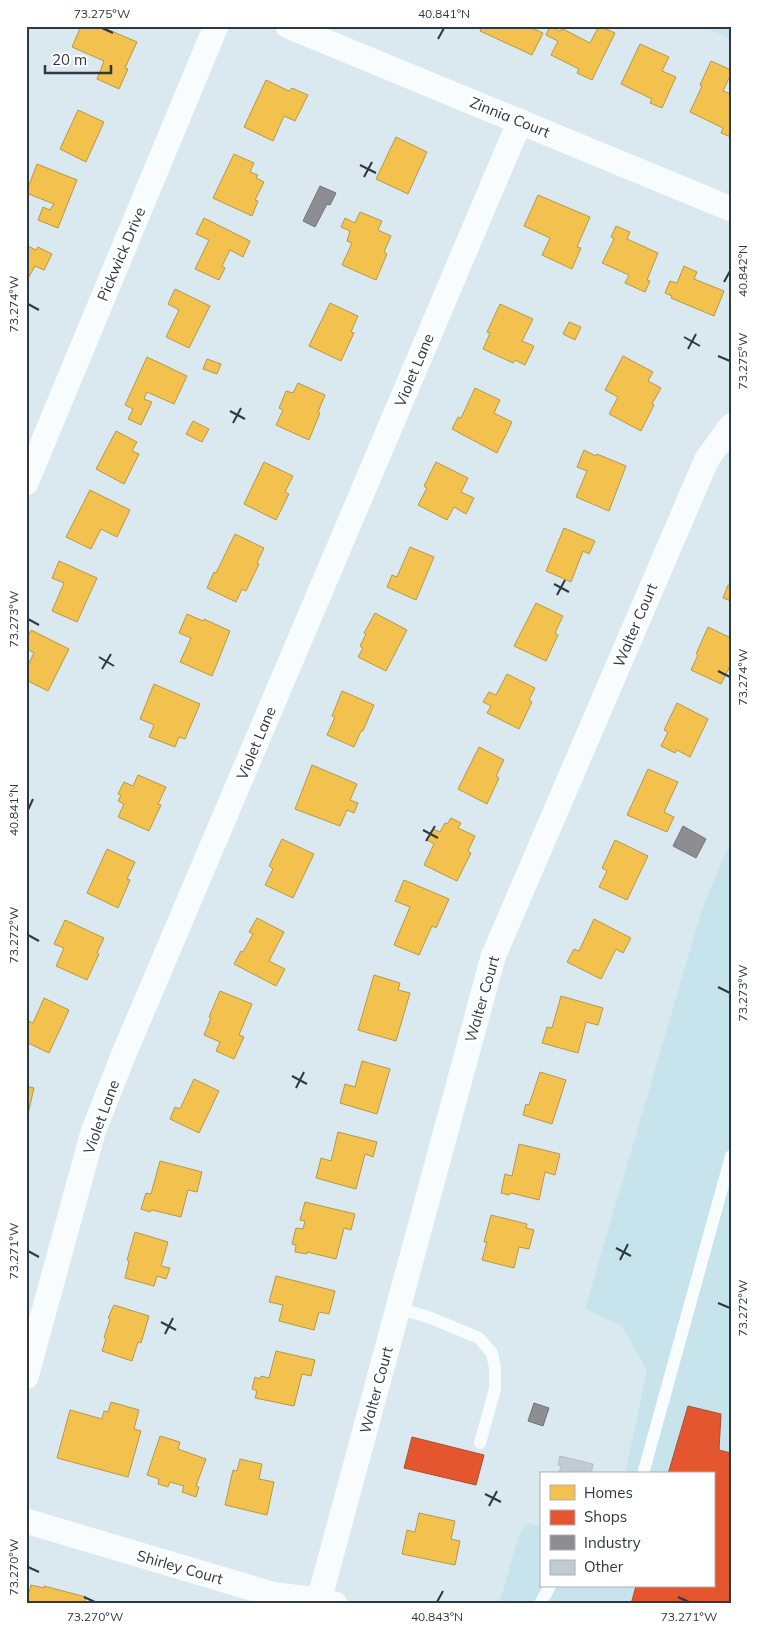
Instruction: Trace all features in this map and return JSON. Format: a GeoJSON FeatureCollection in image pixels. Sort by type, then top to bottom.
{"type":"FeatureCollection","features":[{"type":"Feature","properties":{"kind":"street","name":"Pickwick Drive"},"geometry":{"type":"LineString","coordinates":[[26,483],[216,26]]}},
{"type":"Feature","properties":{"kind":"street","name":"Zinnia Court"},"geometry":{"type":"LineString","coordinates":[[288,26],[731,209]]}},
{"type":"Feature","properties":{"kind":"street","name":"Violet Lane"},"geometry":{"type":"LineString","coordinates":[[26,1377],[93,1132],[131,1038],[520,121]]}},
{"type":"Feature","properties":{"kind":"street","name":"Walter Court"},"geometry":{"type":"LineString","coordinates":[[324,1602],[398,1308],[493,956],[707,459],[731,426]]}},
{"type":"Feature","properties":{"kind":"street","name":"Shirley Court"},"geometry":{"type":"LineString","coordinates":[[26,1522],[275,1594],[324,1602]]}},
{"type":"Feature","properties":{"kind":"lane"},"geometry":{"type":"LineString","coordinates":[[644,1472],[731,1156]]}},
{"type":"Feature","properties":{"kind":"lane"},"geometry":{"type":"LineString","coordinates":[[398,1308],[431,1318],[479,1338],[492,1353],[495,1368],[495,1389],[480,1443]]}},
{"type":"Feature","properties":{"kind":"lane"},"geometry":{"type":"LineString","coordinates":[[540,1604],[549,1588]]}},
{"type":"Feature","properties":{"kind":"shaded area"},"geometry":{"type":"Polygon","coordinates":[[[702,26],[731,26],[731,39],[702,26]]]}},
{"type":"Feature","properties":{"kind":"shaded area"},"geometry":{"type":"Polygon","coordinates":[[[731,840],[731,1604],[499,1604],[520,1533],[526,1523],[540,1527],[540,1588],[714,1588],[714,1472],[625,1472],[647,1371],[622,1326],[585,1309],[702,909],[731,840]]]}},
{"type":"Feature","properties":{"kind":"building: Homes"},"geometry":{"type":"Polygon","coordinates":[[[81,26],[100,26],[137,42],[125,68],[128,69],[119,89],[97,79],[104,61],[72,47],[81,26]]]}},
{"type":"Feature","properties":{"kind":"building: Homes"},"geometry":{"type":"Polygon","coordinates":[[[482,26],[533,26],[532,28],[543,33],[532,55],[480,31],[482,26]]]}},
{"type":"Feature","properties":{"kind":"building: Homes"},"geometry":{"type":"Polygon","coordinates":[[[550,26],[559,31],[563,29],[590,43],[599,26],[615,33],[592,80],[577,73],[579,69],[551,55],[558,41],[546,35],[550,26]]]}},
{"type":"Feature","properties":{"kind":"building: Homes"},"geometry":{"type":"Polygon","coordinates":[[[640,44],[669,57],[662,71],[676,77],[662,108],[650,103],[652,99],[621,84],[640,44]]]}},
{"type":"Feature","properties":{"kind":"building: Homes"},"geometry":{"type":"Polygon","coordinates":[[[711,61],[731,70],[723,91],[731,94],[731,137],[721,133],[723,128],[690,112],[711,61]]]}},
{"type":"Feature","properties":{"kind":"building: Homes"},"geometry":{"type":"Polygon","coordinates":[[[266,80],[289,91],[292,88],[308,95],[295,121],[284,116],[273,141],[244,127],[266,80]]]}},
{"type":"Feature","properties":{"kind":"building: Homes"},"geometry":{"type":"Polygon","coordinates":[[[78,110],[104,122],[86,162],[60,149],[78,110]]]}},
{"type":"Feature","properties":{"kind":"building: Homes"},"geometry":{"type":"Polygon","coordinates":[[[396,137],[427,152],[408,194],[376,179],[396,137]]]}},
{"type":"Feature","properties":{"kind":"building: Homes"},"geometry":{"type":"Polygon","coordinates":[[[234,154],[254,163],[250,172],[258,175],[256,178],[264,182],[255,200],[258,201],[252,216],[213,198],[234,154]]]}},
{"type":"Feature","properties":{"kind":"building: Homes"},"geometry":{"type":"Polygon","coordinates":[[[37,164],[77,180],[58,228],[38,220],[43,207],[50,210],[54,204],[26,193],[37,164]]]}},
{"type":"Feature","properties":{"kind":"building: Homes"},"geometry":{"type":"Polygon","coordinates":[[[538,195],[590,217],[577,247],[581,248],[572,269],[542,255],[550,238],[524,226],[538,195]]]}},
{"type":"Feature","properties":{"kind":"building: Homes"},"geometry":{"type":"Polygon","coordinates":[[[360,212],[382,221],[378,230],[391,236],[384,252],[387,254],[376,280],[342,265],[352,243],[347,241],[350,231],[341,227],[345,218],[355,223],[360,212]]]}},
{"type":"Feature","properties":{"kind":"building: Homes"},"geometry":{"type":"Polygon","coordinates":[[[204,218],[250,241],[243,257],[230,250],[222,266],[225,268],[219,280],[195,269],[209,240],[196,234],[204,218]]]}},
{"type":"Feature","properties":{"kind":"building: Homes"},"geometry":{"type":"Polygon","coordinates":[[[616,226],[630,232],[627,239],[658,253],[647,280],[650,281],[645,292],[625,283],[629,275],[602,263],[614,239],[611,237],[616,226]]]}},
{"type":"Feature","properties":{"kind":"building: Homes"},"geometry":{"type":"Polygon","coordinates":[[[26,245],[36,250],[38,247],[52,254],[44,270],[35,266],[26,282],[26,245]]]}},
{"type":"Feature","properties":{"kind":"building: Homes"},"geometry":{"type":"Polygon","coordinates":[[[684,266],[697,272],[694,279],[724,291],[714,316],[671,298],[672,296],[665,293],[670,281],[677,283],[684,266]]]}},
{"type":"Feature","properties":{"kind":"building: Homes"},"geometry":{"type":"Polygon","coordinates":[[[175,289],[210,306],[189,348],[166,337],[179,310],[168,304],[175,289]]]}},
{"type":"Feature","properties":{"kind":"building: Homes"},"geometry":{"type":"Polygon","coordinates":[[[330,303],[358,316],[351,332],[354,333],[341,361],[309,346],[330,303]]]}},
{"type":"Feature","properties":{"kind":"building: Homes"},"geometry":{"type":"Polygon","coordinates":[[[500,304],[533,319],[522,341],[534,346],[525,365],[515,360],[513,363],[483,349],[490,333],[487,332],[500,304]]]}},
{"type":"Feature","properties":{"kind":"building: Homes"},"geometry":{"type":"Polygon","coordinates":[[[569,322],[581,327],[575,340],[563,334],[569,322]]]}},
{"type":"Feature","properties":{"kind":"building: Homes"},"geometry":{"type":"Polygon","coordinates":[[[623,356],[653,372],[648,381],[661,388],[641,431],[609,414],[618,397],[605,390],[623,356]]]}},
{"type":"Feature","properties":{"kind":"building: Homes"},"geometry":{"type":"Polygon","coordinates":[[[147,357],[187,376],[174,404],[147,392],[144,399],[152,402],[141,425],[128,419],[133,409],[125,405],[147,357]]]}},
{"type":"Feature","properties":{"kind":"building: Homes"},"geometry":{"type":"Polygon","coordinates":[[[207,359],[221,364],[217,374],[203,369],[207,359]]]}},
{"type":"Feature","properties":{"kind":"building: Homes"},"geometry":{"type":"Polygon","coordinates":[[[298,383],[325,395],[309,440],[276,425],[283,410],[279,408],[286,391],[293,393],[298,383]]]}},
{"type":"Feature","properties":{"kind":"building: Homes"},"geometry":{"type":"Polygon","coordinates":[[[475,388],[500,400],[494,413],[512,422],[497,453],[452,429],[458,417],[461,418],[475,388]]]}},
{"type":"Feature","properties":{"kind":"building: Homes"},"geometry":{"type":"Polygon","coordinates":[[[193,421],[209,429],[202,442],[186,434],[193,421]]]}},
{"type":"Feature","properties":{"kind":"building: Homes"},"geometry":{"type":"Polygon","coordinates":[[[116,431],[137,442],[132,451],[139,454],[124,484],[96,469],[116,431]]]}},
{"type":"Feature","properties":{"kind":"building: Homes"},"geometry":{"type":"Polygon","coordinates":[[[584,450],[626,466],[609,511],[576,497],[587,471],[577,467],[584,450]]]}},
{"type":"Feature","properties":{"kind":"building: Homes"},"geometry":{"type":"Polygon","coordinates":[[[264,462],[293,476],[285,492],[289,494],[276,520],[244,504],[264,462]]]}},
{"type":"Feature","properties":{"kind":"building: Homes"},"geometry":{"type":"Polygon","coordinates":[[[436,462],[468,478],[461,492],[474,498],[466,514],[454,507],[447,520],[418,505],[427,488],[424,486],[436,462]]]}},
{"type":"Feature","properties":{"kind":"building: Homes"},"geometry":{"type":"Polygon","coordinates":[[[90,490],[130,510],[117,537],[101,529],[91,549],[66,537],[90,490]]]}},
{"type":"Feature","properties":{"kind":"building: Homes"},"geometry":{"type":"Polygon","coordinates":[[[564,528],[595,541],[589,554],[583,551],[571,582],[546,571],[564,528]]]}},
{"type":"Feature","properties":{"kind":"building: Homes"},"geometry":{"type":"Polygon","coordinates":[[[235,534],[264,548],[257,563],[259,564],[246,591],[242,589],[236,602],[207,588],[235,534]]]}},
{"type":"Feature","properties":{"kind":"building: Homes"},"geometry":{"type":"Polygon","coordinates":[[[410,547],[434,557],[416,600],[387,587],[392,575],[397,577],[410,547]]]}},
{"type":"Feature","properties":{"kind":"building: Homes"},"geometry":{"type":"Polygon","coordinates":[[[59,561],[97,578],[77,622],[52,611],[64,583],[52,578],[59,561]]]}},
{"type":"Feature","properties":{"kind":"building: Homes"},"geometry":{"type":"Polygon","coordinates":[[[728,585],[731,587],[731,601],[723,598],[728,585]]]}},
{"type":"Feature","properties":{"kind":"building: Homes"},"geometry":{"type":"Polygon","coordinates":[[[536,603],[563,616],[555,633],[558,635],[546,661],[514,646],[536,603]]]}},
{"type":"Feature","properties":{"kind":"building: Homes"},"geometry":{"type":"Polygon","coordinates":[[[375,613],[407,630],[386,671],[358,657],[363,648],[360,646],[366,634],[364,633],[375,613]]]}},
{"type":"Feature","properties":{"kind":"building: Homes"},"geometry":{"type":"Polygon","coordinates":[[[187,614],[203,621],[204,619],[230,631],[212,676],[180,662],[191,638],[179,633],[187,614]]]}},
{"type":"Feature","properties":{"kind":"building: Homes"},"geometry":{"type":"Polygon","coordinates":[[[708,627],[731,638],[731,664],[721,684],[691,670],[708,627]]]}},
{"type":"Feature","properties":{"kind":"building: Homes"},"geometry":{"type":"Polygon","coordinates":[[[31,630],[69,649],[48,691],[26,680],[26,669],[34,653],[26,648],[26,640],[31,630]]]}},
{"type":"Feature","properties":{"kind":"building: Homes"},"geometry":{"type":"Polygon","coordinates":[[[507,674],[535,688],[529,700],[532,702],[519,729],[487,713],[491,706],[483,702],[489,692],[496,695],[507,674]]]}},
{"type":"Feature","properties":{"kind":"building: Homes"},"geometry":{"type":"Polygon","coordinates":[[[154,684],[200,704],[185,739],[179,737],[175,747],[149,737],[154,725],[140,719],[154,684]]]}},
{"type":"Feature","properties":{"kind":"building: Homes"},"geometry":{"type":"Polygon","coordinates":[[[342,691],[374,705],[354,747],[327,735],[335,717],[332,716],[342,691]]]}},
{"type":"Feature","properties":{"kind":"building: Homes"},"geometry":{"type":"Polygon","coordinates":[[[677,703],[708,719],[690,757],[677,750],[675,753],[661,746],[668,732],[664,730],[677,703]]]}},
{"type":"Feature","properties":{"kind":"building: Homes"},"geometry":{"type":"Polygon","coordinates":[[[479,747],[504,760],[496,776],[499,778],[487,804],[458,789],[479,747]]]}},
{"type":"Feature","properties":{"kind":"building: Homes"},"geometry":{"type":"Polygon","coordinates":[[[312,765],[357,784],[350,800],[358,803],[354,813],[347,810],[340,826],[295,809],[312,765]]]}},
{"type":"Feature","properties":{"kind":"building: Homes"},"geometry":{"type":"Polygon","coordinates":[[[648,769],[678,782],[664,812],[674,817],[667,832],[627,815],[648,769]]]}},
{"type":"Feature","properties":{"kind":"building: Homes"},"geometry":{"type":"Polygon","coordinates":[[[138,775],[166,787],[158,804],[161,805],[149,831],[118,817],[124,804],[118,801],[121,795],[118,794],[124,782],[133,786],[138,775]]]}},
{"type":"Feature","properties":{"kind":"building: Homes"},"geometry":{"type":"Polygon","coordinates":[[[451,818],[461,823],[458,828],[475,836],[468,851],[471,853],[457,881],[424,865],[434,844],[427,840],[433,829],[440,832],[445,823],[447,824],[451,818]]]}},
{"type":"Feature","properties":{"kind":"building: Homes"},"geometry":{"type":"Polygon","coordinates":[[[282,839],[314,854],[293,898],[265,885],[273,869],[269,866],[282,839]]]}},
{"type":"Feature","properties":{"kind":"building: Homes"},"geometry":{"type":"Polygon","coordinates":[[[615,840],[648,856],[627,900],[599,887],[607,871],[602,868],[615,840]]]}},
{"type":"Feature","properties":{"kind":"building: Homes"},"geometry":{"type":"Polygon","coordinates":[[[107,849],[135,862],[127,879],[130,880],[118,908],[87,893],[107,849]]]}},
{"type":"Feature","properties":{"kind":"building: Homes"},"geometry":{"type":"Polygon","coordinates":[[[404,880],[449,899],[436,928],[432,926],[419,955],[394,945],[410,907],[395,901],[404,880]]]}},
{"type":"Feature","properties":{"kind":"building: Homes"},"geometry":{"type":"Polygon","coordinates":[[[257,918],[284,932],[269,961],[285,969],[276,986],[234,964],[253,934],[249,932],[257,918]]]}},
{"type":"Feature","properties":{"kind":"building: Homes"},"geometry":{"type":"Polygon","coordinates":[[[594,919],[631,938],[623,953],[616,949],[601,979],[567,962],[574,949],[579,951],[594,919]]]}},
{"type":"Feature","properties":{"kind":"building: Homes"},"geometry":{"type":"Polygon","coordinates":[[[65,920],[104,938],[87,980],[56,966],[64,948],[54,944],[65,920]]]}},
{"type":"Feature","properties":{"kind":"building: Homes"},"geometry":{"type":"Polygon","coordinates":[[[374,975],[400,983],[398,990],[410,993],[396,1041],[358,1030],[374,975]]]}},
{"type":"Feature","properties":{"kind":"building: Homes"},"geometry":{"type":"Polygon","coordinates":[[[220,991],[252,1004],[239,1035],[244,1037],[234,1059],[216,1051],[220,1042],[204,1035],[220,991]]]}},
{"type":"Feature","properties":{"kind":"building: Homes"},"geometry":{"type":"Polygon","coordinates":[[[561,996],[603,1008],[598,1025],[586,1022],[578,1053],[542,1043],[547,1027],[552,1028],[561,996]]]}},
{"type":"Feature","properties":{"kind":"building: Homes"},"geometry":{"type":"Polygon","coordinates":[[[44,998],[69,1010],[49,1053],[26,1042],[26,1020],[33,1023],[44,998]]]}},
{"type":"Feature","properties":{"kind":"building: Homes"},"geometry":{"type":"Polygon","coordinates":[[[362,1061],[390,1069],[377,1114],[340,1103],[345,1084],[355,1087],[362,1061]]]}},
{"type":"Feature","properties":{"kind":"building: Homes"},"geometry":{"type":"Polygon","coordinates":[[[540,1072],[566,1080],[552,1124],[523,1115],[526,1104],[529,1105],[540,1072]]]}},
{"type":"Feature","properties":{"kind":"building: Homes"},"geometry":{"type":"Polygon","coordinates":[[[194,1079],[219,1091],[199,1133],[170,1119],[175,1107],[180,1109],[194,1079]]]}},
{"type":"Feature","properties":{"kind":"building: Homes"},"geometry":{"type":"Polygon","coordinates":[[[26,1086],[34,1088],[26,1123],[26,1086]]]}},
{"type":"Feature","properties":{"kind":"building: Homes"},"geometry":{"type":"Polygon","coordinates":[[[338,1132],[377,1142],[373,1157],[365,1154],[356,1189],[316,1178],[321,1158],[331,1161],[338,1132]]]}},
{"type":"Feature","properties":{"kind":"building: Homes"},"geometry":{"type":"Polygon","coordinates":[[[519,1144],[560,1154],[555,1175],[545,1172],[539,1200],[511,1193],[509,1195],[501,1193],[505,1174],[512,1176],[519,1144]]]}},
{"type":"Feature","properties":{"kind":"building: Homes"},"geometry":{"type":"Polygon","coordinates":[[[160,1161],[202,1172],[197,1192],[188,1190],[181,1217],[141,1209],[146,1193],[151,1194],[160,1161]]]}},
{"type":"Feature","properties":{"kind":"building: Homes"},"geometry":{"type":"Polygon","coordinates":[[[305,1202],[355,1214],[351,1230],[344,1228],[336,1259],[307,1252],[307,1254],[295,1252],[296,1245],[292,1244],[296,1228],[303,1229],[305,1221],[300,1220],[305,1202]]]}},
{"type":"Feature","properties":{"kind":"building: Homes"},"geometry":{"type":"Polygon","coordinates":[[[491,1215],[527,1224],[526,1228],[534,1230],[529,1249],[519,1247],[514,1268],[482,1260],[487,1242],[484,1242],[491,1215]]]}},
{"type":"Feature","properties":{"kind":"building: Homes"},"geometry":{"type":"Polygon","coordinates":[[[135,1232],[168,1242],[161,1266],[170,1268],[166,1279],[157,1276],[154,1286],[125,1278],[129,1261],[127,1260],[135,1232]]]}},
{"type":"Feature","properties":{"kind":"building: Homes"},"geometry":{"type":"Polygon","coordinates":[[[276,1276],[335,1291],[329,1314],[319,1312],[314,1330],[279,1321],[283,1305],[269,1302],[276,1276]]]}},
{"type":"Feature","properties":{"kind":"building: Homes"},"geometry":{"type":"Polygon","coordinates":[[[114,1305],[149,1316],[141,1343],[138,1342],[132,1361],[102,1351],[110,1319],[108,1318],[114,1305]]]}},
{"type":"Feature","properties":{"kind":"building: Homes"},"geometry":{"type":"Polygon","coordinates":[[[276,1351],[315,1360],[311,1376],[302,1374],[294,1406],[255,1398],[257,1391],[252,1389],[255,1377],[260,1379],[261,1376],[269,1378],[276,1351]]]}},
{"type":"Feature","properties":{"kind":"building: Homes"},"geometry":{"type":"Polygon","coordinates":[[[111,1402],[139,1410],[134,1429],[141,1431],[128,1477],[57,1458],[70,1410],[102,1419],[104,1411],[108,1412],[111,1402]]]}},
{"type":"Feature","properties":{"kind":"building: Homes"},"geometry":{"type":"Polygon","coordinates":[[[160,1436],[180,1442],[178,1449],[206,1459],[196,1486],[199,1487],[196,1497],[182,1492],[184,1486],[170,1482],[168,1487],[158,1484],[159,1479],[147,1475],[160,1436]]]}},
{"type":"Feature","properties":{"kind":"building: Homes"},"geometry":{"type":"Polygon","coordinates":[[[240,1459],[262,1464],[259,1479],[274,1482],[267,1515],[225,1505],[233,1470],[237,1471],[240,1459]]]}},
{"type":"Feature","properties":{"kind":"building: Homes"},"geometry":{"type":"Polygon","coordinates":[[[419,1513],[455,1521],[451,1539],[460,1541],[455,1565],[402,1554],[407,1530],[415,1532],[419,1513]]]}},
{"type":"Feature","properties":{"kind":"building: Homes"},"geometry":{"type":"Polygon","coordinates":[[[31,1585],[44,1588],[44,1586],[86,1597],[84,1604],[26,1604],[31,1585]]]}},
{"type":"Feature","properties":{"kind":"building: Shops"},"geometry":{"type":"Polygon","coordinates":[[[688,1406],[721,1414],[719,1450],[731,1453],[731,1604],[631,1604],[635,1588],[714,1588],[714,1472],[669,1472],[688,1406]]]}},
{"type":"Feature","properties":{"kind":"building: Shops"},"geometry":{"type":"Polygon","coordinates":[[[412,1437],[484,1455],[476,1485],[404,1468],[412,1437]]]}},
{"type":"Feature","properties":{"kind":"building: Industry"},"geometry":{"type":"Polygon","coordinates":[[[320,186],[336,193],[330,205],[327,204],[315,227],[303,221],[320,186]]]}},
{"type":"Feature","properties":{"kind":"building: Industry"},"geometry":{"type":"Polygon","coordinates":[[[683,826],[706,839],[696,858],[673,846],[683,826]]]}},
{"type":"Feature","properties":{"kind":"building: Industry"},"geometry":{"type":"Polygon","coordinates":[[[534,1403],[549,1408],[543,1426],[528,1421],[534,1403]]]}},
{"type":"Feature","properties":{"kind":"building: Other"},"geometry":{"type":"Polygon","coordinates":[[[560,1456],[593,1464],[591,1472],[560,1472],[561,1466],[558,1465],[560,1456]]]}}]}
